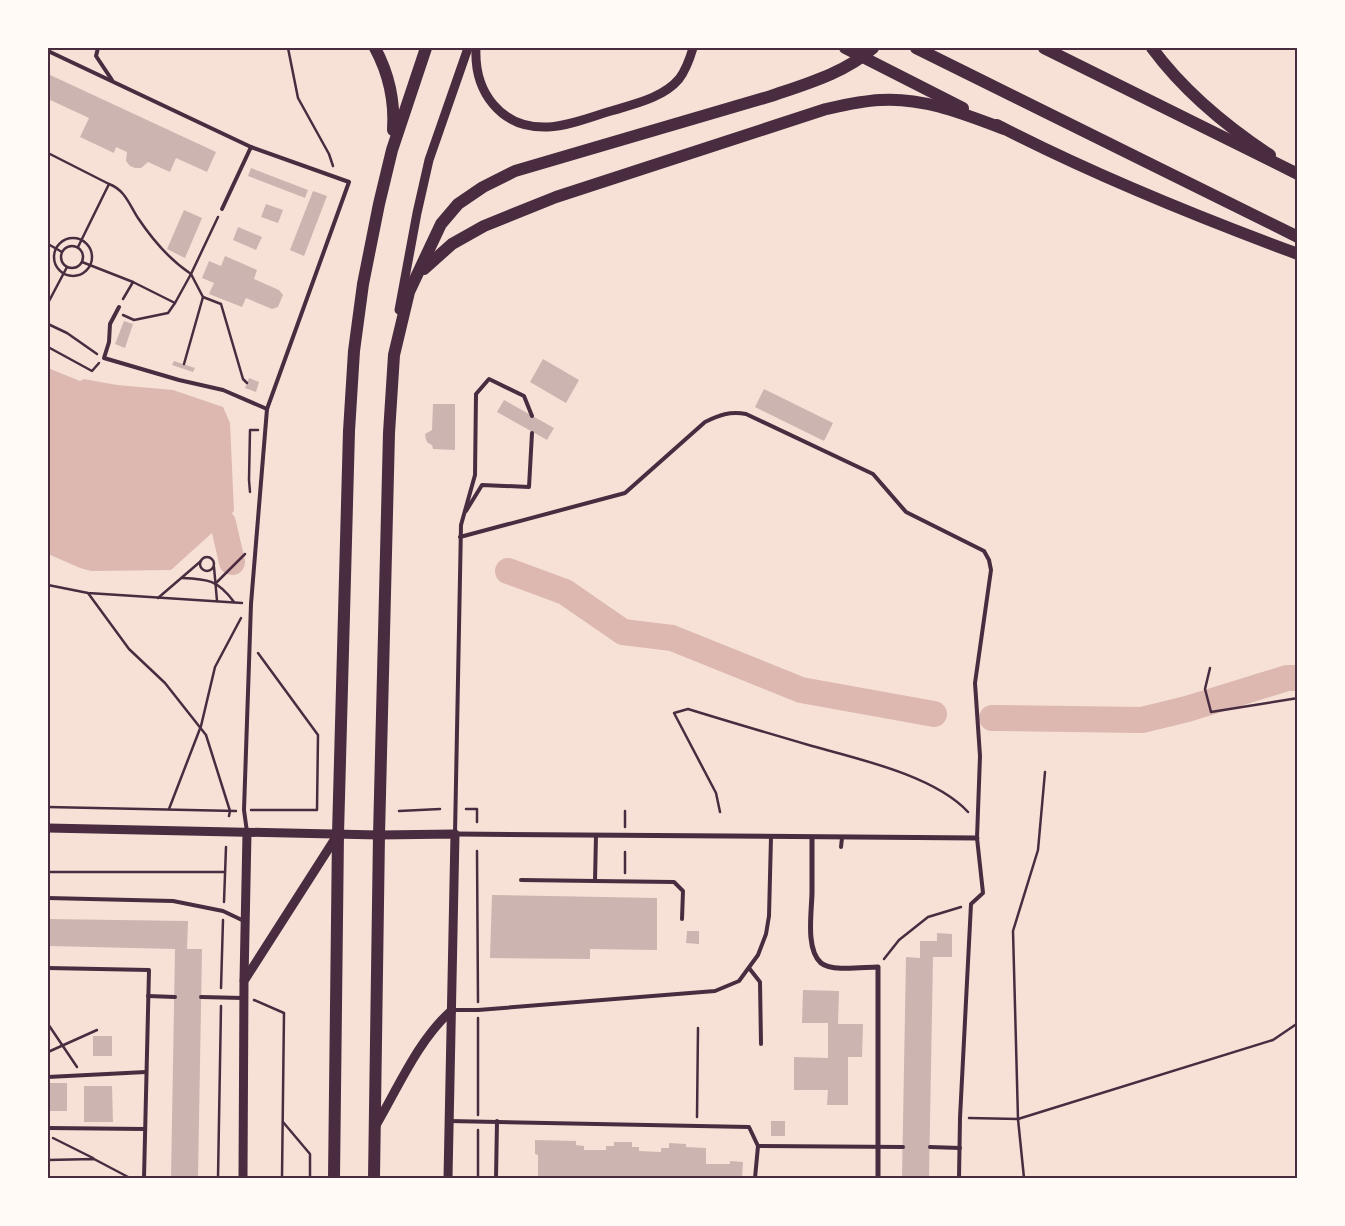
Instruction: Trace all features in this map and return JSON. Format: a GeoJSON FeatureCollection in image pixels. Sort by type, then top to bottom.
{"type":"FeatureCollection","features":[{"type":"Feature","properties":{"kind":"main road"},"geometry":{"type":"LineString","coordinates":[[375,48],[384,63],[391,87],[394,113],[392,150]]}},
{"type":"Feature","properties":{"kind":"main road"},"geometry":{"type":"LineString","coordinates":[[334,1178],[338,834],[349,431],[354,352],[378,204],[392,150],[426,48]]}},
{"type":"Feature","properties":{"kind":"main road"},"geometry":{"type":"LineString","coordinates":[[844,48],[1079,166],[1228,228],[1298,254]]}},
{"type":"Feature","properties":{"kind":"main road"},"geometry":{"type":"LineString","coordinates":[[374,1178],[379,835],[389,433],[394,355],[409,292],[441,224],[458,204],[483,186],[514,171],[805,85],[840,70],[872,48]]}},
{"type":"Feature","properties":{"kind":"main road"},"geometry":{"type":"LineString","coordinates":[[916,48],[1298,237]]}},
{"type":"Feature","properties":{"kind":"main road"},"geometry":{"type":"LineString","coordinates":[[1044,48],[1297,174]]}},
{"type":"Feature","properties":{"kind":"main road"},"geometry":{"type":"LineString","coordinates":[[1152,48],[1203,104],[1246,139],[1297,174]]}},
{"type":"Feature","properties":{"kind":"main road"},"geometry":{"type":"LineString","coordinates":[[418,274],[452,244],[484,226],[556,197],[826,109],[882,100],[928,104],[1004,129]]}},
{"type":"Feature","properties":{"kind":"street"},"geometry":{"type":"LineString","coordinates":[[394,355],[402,290],[421,195],[430,160],[468,48]]}},
{"type":"Feature","properties":{"kind":"street"},"geometry":{"type":"LineString","coordinates":[[476,48],[477,74],[485,94],[497,109],[514,121],[532,126],[548,127],[570,123],[644,101],[679,79],[688,63],[693,48]]}},
{"type":"Feature","properties":{"kind":"street"},"geometry":{"type":"LineString","coordinates":[[48,828],[379,835],[977,838]]}},
{"type":"Feature","properties":{"kind":"street"},"geometry":{"type":"LineString","coordinates":[[243,1178],[247,833]]}},
{"type":"Feature","properties":{"kind":"street"},"geometry":{"type":"LineString","coordinates":[[244,981],[338,834]]}},
{"type":"Feature","properties":{"kind":"street"},"geometry":{"type":"LineString","coordinates":[[448,1178],[455,834]]}},
{"type":"Feature","properties":{"kind":"street"},"geometry":{"type":"LineString","coordinates":[[812,838],[810,922],[812,945],[816,955],[822,963],[834,968],[878,967],[878,1178]]}},
{"type":"Feature","properties":{"kind":"street"},"geometry":{"type":"LineString","coordinates":[[374,1129],[427,1038],[438,1022],[452,1010]]}},
{"type":"Feature","properties":{"kind":"lane"},"geometry":{"type":"LineString","coordinates":[[98,48],[96,56],[113,82]]}},
{"type":"Feature","properties":{"kind":"lane"},"geometry":{"type":"LineString","coordinates":[[48,51],[252,147],[350,182],[267,409],[250,604],[244,810],[247,833]]}},
{"type":"Feature","properties":{"kind":"lane"},"geometry":{"type":"LineString","coordinates":[[222,209],[252,147]]}},
{"type":"Feature","properties":{"kind":"lane"},"geometry":{"type":"LineString","coordinates":[[119,307],[110,324],[109,342],[104,358],[179,380],[223,390],[267,409]]}},
{"type":"Feature","properties":{"kind":"lane"},"geometry":{"type":"LineString","coordinates":[[455,834],[460,537],[463,517],[475,475],[476,394],[489,379],[524,396],[532,416]]}},
{"type":"Feature","properties":{"kind":"lane"},"geometry":{"type":"LineString","coordinates":[[460,537],[625,493],[705,422],[721,414],[735,412],[746,414],[873,474],[906,512],[984,551],[989,560],[991,570],[975,683],[980,756],[977,838],[984,893],[971,904],[960,1118],[959,1178]]}},
{"type":"Feature","properties":{"kind":"lane"},"geometry":{"type":"LineString","coordinates":[[463,517],[482,485],[529,487],[532,432]]}},
{"type":"Feature","properties":{"kind":"lane"},"geometry":{"type":"LineString","coordinates":[[595,881],[596,836]]}},
{"type":"Feature","properties":{"kind":"lane"},"geometry":{"type":"LineString","coordinates":[[452,1010],[478,1010],[715,990],[739,981],[758,955],[768,925],[771,837]]}},
{"type":"Feature","properties":{"kind":"lane"},"geometry":{"type":"LineString","coordinates":[[841,847],[842,838]]}},
{"type":"Feature","properties":{"kind":"lane"},"geometry":{"type":"LineString","coordinates":[[521,880],[674,882],[683,891],[682,919]]}},
{"type":"Feature","properties":{"kind":"lane"},"geometry":{"type":"LineString","coordinates":[[48,898],[173,901],[223,911],[245,921]]}},
{"type":"Feature","properties":{"kind":"lane"},"geometry":{"type":"LineString","coordinates":[[48,968],[149,970],[144,1178]]}},
{"type":"Feature","properties":{"kind":"lane"},"geometry":{"type":"LineString","coordinates":[[749,968],[760,982],[761,1044]]}},
{"type":"Feature","properties":{"kind":"lane"},"geometry":{"type":"LineString","coordinates":[[148,996],[175,997]]}},
{"type":"Feature","properties":{"kind":"lane"},"geometry":{"type":"LineString","coordinates":[[201,997],[244,998]]}},
{"type":"Feature","properties":{"kind":"lane"},"geometry":{"type":"LineString","coordinates":[[48,1076],[146,1072]]}},
{"type":"Feature","properties":{"kind":"lane"},"geometry":{"type":"LineString","coordinates":[[449,1121],[749,1127],[758,1146],[755,1178]]}},
{"type":"Feature","properties":{"kind":"lane"},"geometry":{"type":"LineString","coordinates":[[496,1178],[497,1121]]}},
{"type":"Feature","properties":{"kind":"lane"},"geometry":{"type":"LineString","coordinates":[[48,1128],[145,1129]]}},
{"type":"Feature","properties":{"kind":"lane"},"geometry":{"type":"LineString","coordinates":[[758,1146],[903,1147]]}},
{"type":"Feature","properties":{"kind":"lane"},"geometry":{"type":"LineString","coordinates":[[930,1147],[960,1148]]}},
{"type":"Feature","properties":{"kind":"path"},"geometry":{"type":"LineString","coordinates":[[288,48],[298,98],[328,154],[336,177]]}},
{"type":"Feature","properties":{"kind":"path"},"geometry":{"type":"LineString","coordinates":[[48,153],[121,190],[139,218],[170,258],[191,274],[203,297],[221,304],[242,379],[247,383]]}},
{"type":"Feature","properties":{"kind":"path"},"geometry":{"type":"LineString","coordinates":[[78,247],[109,184]]}},
{"type":"Feature","properties":{"kind":"path"},"geometry":{"type":"LineString","coordinates":[[116,312],[134,320],[168,312],[191,274],[222,209]]}},
{"type":"Feature","properties":{"kind":"path"},"geometry":{"type":"LineString","coordinates":[[76,238],[82,240],[92,254],[89,266],[81,274],[75,276],[64,274],[59,270],[54,260],[56,248],[64,240],[76,238]]}},
{"type":"Feature","properties":{"kind":"path"},"geometry":{"type":"LineString","coordinates":[[48,244],[62,252]]}},
{"type":"Feature","properties":{"kind":"path"},"geometry":{"type":"LineString","coordinates":[[72,246],[78,247],[84,257],[78,267],[67,267],[63,263],[62,252],[72,246]]}},
{"type":"Feature","properties":{"kind":"path"},"geometry":{"type":"LineString","coordinates":[[82,262],[133,282],[175,303]]}},
{"type":"Feature","properties":{"kind":"path"},"geometry":{"type":"LineString","coordinates":[[48,303],[67,267]]}},
{"type":"Feature","properties":{"kind":"path"},"geometry":{"type":"LineString","coordinates":[[119,307],[133,282]]}},
{"type":"Feature","properties":{"kind":"path"},"geometry":{"type":"LineString","coordinates":[[184,364],[203,297]]}},
{"type":"Feature","properties":{"kind":"path"},"geometry":{"type":"LineString","coordinates":[[48,324],[67,333],[104,358],[92,371],[48,347]]}},
{"type":"Feature","properties":{"kind":"path"},"geometry":{"type":"LineString","coordinates":[[259,500],[250,492],[249,486],[250,430],[264,430]]}},
{"type":"Feature","properties":{"kind":"path"},"geometry":{"type":"LineString","coordinates":[[216,583],[255,544]]}},
{"type":"Feature","properties":{"kind":"path"},"geometry":{"type":"LineString","coordinates":[[158,598],[202,558],[209,557],[214,562],[217,601]]}},
{"type":"Feature","properties":{"kind":"path"},"geometry":{"type":"LineString","coordinates":[[200,561],[202,568],[205,570],[212,568],[214,565]]}},
{"type":"Feature","properties":{"kind":"path"},"geometry":{"type":"LineString","coordinates":[[182,578],[207,579],[216,583],[227,592],[234,603]]}},
{"type":"Feature","properties":{"kind":"path"},"geometry":{"type":"LineString","coordinates":[[48,585],[88,593],[250,604],[215,667],[201,726],[169,809]]}},
{"type":"Feature","properties":{"kind":"path"},"geometry":{"type":"LineString","coordinates":[[88,593],[129,649],[165,683],[201,726],[206,735],[230,816]]}},
{"type":"Feature","properties":{"kind":"path"},"geometry":{"type":"LineString","coordinates":[[48,807],[230,811],[317,810],[318,735],[250,642]]}},
{"type":"Feature","properties":{"kind":"path"},"geometry":{"type":"LineString","coordinates":[[1210,668],[1205,689],[1211,712],[1298,698]]}},
{"type":"Feature","properties":{"kind":"path"},"geometry":{"type":"LineString","coordinates":[[720,812],[716,793],[674,713],[688,710],[891,768],[934,787],[961,804],[971,815]]}},
{"type":"Feature","properties":{"kind":"path"},"geometry":{"type":"LineString","coordinates":[[1024,1178],[1018,1118],[1013,930],[1038,850],[1045,772]]}},
{"type":"Feature","properties":{"kind":"path"},"geometry":{"type":"LineString","coordinates":[[399,811],[440,809]]}},
{"type":"Feature","properties":{"kind":"path"},"geometry":{"type":"LineString","coordinates":[[466,809],[477,809],[477,822]]}},
{"type":"Feature","properties":{"kind":"path"},"geometry":{"type":"LineString","coordinates":[[625,811],[625,828]]}},
{"type":"Feature","properties":{"kind":"path"},"geometry":{"type":"LineString","coordinates":[[625,852],[625,882]]}},
{"type":"Feature","properties":{"kind":"path"},"geometry":{"type":"LineString","coordinates":[[48,872],[225,872]]}},
{"type":"Feature","properties":{"kind":"path"},"geometry":{"type":"LineString","coordinates":[[878,967],[898,940],[928,917],[971,904]]}},
{"type":"Feature","properties":{"kind":"path"},"geometry":{"type":"LineString","coordinates":[[48,1010],[48,1015]]}},
{"type":"Feature","properties":{"kind":"path"},"geometry":{"type":"LineString","coordinates":[[960,1118],[1018,1118],[1273,1040],[1298,1023]]}},
{"type":"Feature","properties":{"kind":"path"},"geometry":{"type":"LineString","coordinates":[[48,1024],[82,1075]]}},
{"type":"Feature","properties":{"kind":"path"},"geometry":{"type":"LineString","coordinates":[[697,1126],[698,1028]]}},
{"type":"Feature","properties":{"kind":"path"},"geometry":{"type":"LineString","coordinates":[[48,1052],[97,1030]]}},
{"type":"Feature","properties":{"kind":"path"},"geometry":{"type":"LineString","coordinates":[[283,1121],[310,1154],[310,1178]]}},
{"type":"Feature","properties":{"kind":"path"},"geometry":{"type":"LineString","coordinates":[[48,1135],[130,1178]]}},
{"type":"Feature","properties":{"kind":"path"},"geometry":{"type":"LineString","coordinates":[[48,1160],[94,1159]]}},
{"type":"Feature","properties":{"kind":"shaded area"},"geometry":{"type":"Polygon","coordinates":[[[48,368],[80,381],[84,379],[117,385],[173,390],[223,407],[230,423],[234,511],[171,570],[91,571],[48,554],[48,368]]]}},
{"type":"Feature","properties":{"kind":"building"},"geometry":{"type":"Polygon","coordinates":[[[48,74],[216,152],[207,172],[176,158],[170,172],[148,162],[141,168],[135,168],[126,161],[127,152],[116,147],[114,153],[80,137],[89,118],[48,99],[48,74]]]}},
{"type":"Feature","properties":{"kind":"building"},"geometry":{"type":"Polygon","coordinates":[[[251,168],[308,190],[305,198],[248,176],[251,168]]]}},
{"type":"Feature","properties":{"kind":"building"},"geometry":{"type":"Polygon","coordinates":[[[313,191],[327,196],[304,256],[290,250],[313,191]]]}},
{"type":"Feature","properties":{"kind":"building"},"geometry":{"type":"Polygon","coordinates":[[[266,204],[283,210],[278,223],[261,217],[266,204]]]}},
{"type":"Feature","properties":{"kind":"building"},"geometry":{"type":"Polygon","coordinates":[[[184,210],[202,218],[185,258],[167,249],[184,210]]]}},
{"type":"Feature","properties":{"kind":"building"},"geometry":{"type":"Polygon","coordinates":[[[238,227],[262,237],[256,250],[233,240],[238,227]]]}},
{"type":"Feature","properties":{"kind":"building"},"geometry":{"type":"Polygon","coordinates":[[[225,256],[257,270],[254,279],[279,290],[283,295],[278,307],[272,309],[246,298],[242,307],[209,294],[214,283],[202,278],[209,261],[221,266],[225,256]]]}},
{"type":"Feature","properties":{"kind":"building"},"geometry":{"type":"Polygon","coordinates":[[[124,321],[133,324],[125,348],[115,344],[124,321]]]}},
{"type":"Feature","properties":{"kind":"building"},"geometry":{"type":"Polygon","coordinates":[[[543,359],[579,380],[566,403],[530,382],[543,359]]]}},
{"type":"Feature","properties":{"kind":"building"},"geometry":{"type":"Polygon","coordinates":[[[174,361],[195,368],[193,372],[172,365],[174,361]]]}},
{"type":"Feature","properties":{"kind":"building"},"geometry":{"type":"Polygon","coordinates":[[[249,378],[259,382],[256,392],[245,388],[249,378]]]}},
{"type":"Feature","properties":{"kind":"building"},"geometry":{"type":"Polygon","coordinates":[[[764,389],[833,423],[824,441],[755,407],[764,389]]]}},
{"type":"Feature","properties":{"kind":"building"},"geometry":{"type":"Polygon","coordinates":[[[504,400],[554,428],[547,440],[497,412],[504,400]]]}},
{"type":"Feature","properties":{"kind":"building"},"geometry":{"type":"Polygon","coordinates":[[[433,404],[455,404],[455,450],[433,449],[432,445],[426,440],[425,434],[432,430],[433,404]]]}},
{"type":"Feature","properties":{"kind":"building"},"geometry":{"type":"Polygon","coordinates":[[[492,895],[657,898],[657,950],[590,949],[590,959],[490,958],[492,895]]]}},
{"type":"Feature","properties":{"kind":"building"},"geometry":{"type":"Polygon","coordinates":[[[48,919],[188,921],[187,949],[202,949],[198,1178],[171,1178],[175,949],[48,946],[48,919]]]}},
{"type":"Feature","properties":{"kind":"building"},"geometry":{"type":"Polygon","coordinates":[[[687,931],[699,931],[699,944],[686,943],[687,931]]]}},
{"type":"Feature","properties":{"kind":"building"},"geometry":{"type":"Polygon","coordinates":[[[937,933],[952,934],[952,957],[933,957],[929,1178],[902,1178],[906,957],[920,958],[920,941],[937,941],[937,933]]]}},
{"type":"Feature","properties":{"kind":"building"},"geometry":{"type":"Polygon","coordinates":[[[803,990],[839,991],[838,1024],[863,1024],[862,1057],[848,1057],[848,1105],[827,1105],[828,1090],[794,1090],[794,1057],[828,1058],[828,1023],[802,1023],[803,990]]]}},
{"type":"Feature","properties":{"kind":"building"},"geometry":{"type":"Polygon","coordinates":[[[93,1036],[112,1036],[112,1056],[93,1056],[93,1036]]]}},
{"type":"Feature","properties":{"kind":"building"},"geometry":{"type":"Polygon","coordinates":[[[48,1083],[67,1083],[67,1111],[48,1111],[48,1083]]]}},
{"type":"Feature","properties":{"kind":"building"},"geometry":{"type":"Polygon","coordinates":[[[84,1086],[112,1086],[113,1122],[84,1122],[84,1086]]]}},
{"type":"Feature","properties":{"kind":"building"},"geometry":{"type":"Polygon","coordinates":[[[771,1121],[785,1121],[785,1136],[771,1136],[771,1121]]]}},
{"type":"Feature","properties":{"kind":"building"},"geometry":{"type":"Polygon","coordinates":[[[535,1140],[576,1141],[576,1145],[584,1146],[584,1150],[606,1150],[606,1146],[614,1146],[614,1142],[632,1142],[632,1147],[639,1147],[639,1151],[661,1152],[661,1148],[669,1148],[669,1143],[686,1144],[686,1147],[706,1148],[706,1164],[730,1164],[730,1161],[743,1162],[742,1178],[552,1176],[552,1178],[538,1178],[538,1155],[535,1154],[535,1140]]]}},
{"type":"Feature","properties":{"kind":"waterway"},"geometry":{"type":"LineString","coordinates":[[191,511],[223,523],[232,562]]}},
{"type":"Feature","properties":{"kind":"waterway"},"geometry":{"type":"LineString","coordinates":[[508,571],[565,592],[623,632],[672,638],[801,690],[934,714]]}},
{"type":"Feature","properties":{"kind":"waterway"},"geometry":{"type":"LineString","coordinates":[[992,718],[1142,720],[1187,709],[1287,678],[1298,678]]}}]}
